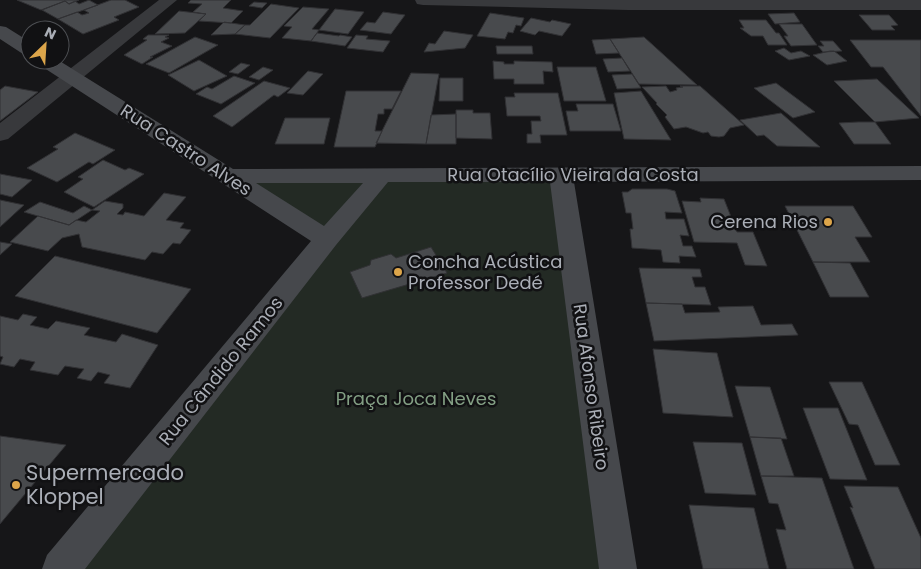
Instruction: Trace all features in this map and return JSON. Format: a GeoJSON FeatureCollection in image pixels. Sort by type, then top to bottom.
{"type":"FeatureCollection","features":[{"type":"Feature","properties":{"kind":"main road"},"geometry":{"type":"LineString","coordinates":[[0,31],[20,44]]}},
{"type":"Feature","properties":{"kind":"main road","name":"Rua Castro Alves"},"geometry":{"type":"LineString","coordinates":[[61,70],[327,240]]}},
{"type":"Feature","properties":{"kind":"main road","name":"Rua Otacílio Vieira da Costa"},"geometry":{"type":"LineString","coordinates":[[226,176],[921,173]]}},
{"type":"Feature","properties":{"kind":"main road","name":"Rua Cândido Ramos"},"geometry":{"type":"LineString","coordinates":[[61,569],[327,240],[382,175]]}},
{"type":"Feature","properties":{"kind":"main road","name":"Rua Afonso Ribeiro"},"geometry":{"type":"LineString","coordinates":[[560,175],[618,569]]}},
{"type":"Feature","properties":{"kind":"street"},"geometry":{"type":"LineString","coordinates":[[0,134],[169,0]]}},
{"type":"Feature","properties":{"kind":"street"},"geometry":{"type":"LineString","coordinates":[[423,0],[628,6],[921,5]]}},
{"type":"Feature","properties":{"kind":"green space","name":"Praça Joca Neves"},"geometry":{"type":"Polygon","coordinates":[[[561,175],[614,569],[61,569],[327,240],[226,176],[561,175]]]}},
{"type":"Feature","properties":{"kind":"building"},"geometry":{"type":"Polygon","coordinates":[[[17,0],[79,0],[69,4],[65,1],[41,10],[17,0]]]}},
{"type":"Feature","properties":{"kind":"building"},"geometry":{"type":"Polygon","coordinates":[[[89,0],[98,5],[58,19],[42,10],[65,1],[69,4],[75,1],[79,4],[89,0]]]}},
{"type":"Feature","properties":{"kind":"building"},"geometry":{"type":"Polygon","coordinates":[[[111,0],[125,0],[139,7],[114,17],[119,20],[83,34],[70,26],[70,20],[58,19],[77,12],[82,15],[89,13],[84,10],[111,0]]]}},
{"type":"Feature","properties":{"kind":"building"},"geometry":{"type":"Polygon","coordinates":[[[191,0],[231,0],[223,8],[243,11],[231,23],[199,21],[206,14],[193,12],[202,4],[188,3],[191,0]]]}},
{"type":"Feature","properties":{"kind":"building"},"geometry":{"type":"Polygon","coordinates":[[[254,2],[267,3],[262,8],[249,6],[254,2]]]}},
{"type":"Feature","properties":{"kind":"building"},"geometry":{"type":"Polygon","coordinates":[[[271,4],[299,8],[270,38],[235,34],[245,25],[250,25],[271,4]]]}},
{"type":"Feature","properties":{"kind":"building"},"geometry":{"type":"Polygon","coordinates":[[[303,7],[329,9],[312,29],[319,30],[311,41],[282,38],[292,27],[284,26],[303,7]]]}},
{"type":"Feature","properties":{"kind":"building"},"geometry":{"type":"Polygon","coordinates":[[[335,9],[364,12],[348,34],[319,30],[335,9]]]}},
{"type":"Feature","properties":{"kind":"building"},"geometry":{"type":"Polygon","coordinates":[[[179,11],[206,14],[185,33],[155,34],[179,11]]]}},
{"type":"Feature","properties":{"kind":"building"},"geometry":{"type":"Polygon","coordinates":[[[383,12],[405,15],[391,34],[360,30],[367,22],[375,23],[383,12]]]}},
{"type":"Feature","properties":{"kind":"building"},"geometry":{"type":"Polygon","coordinates":[[[490,13],[524,18],[521,26],[516,25],[513,33],[508,32],[505,39],[477,36],[490,13]]]}},
{"type":"Feature","properties":{"kind":"building"},"geometry":{"type":"Polygon","coordinates":[[[794,13],[800,22],[775,24],[768,14],[794,13]]]}},
{"type":"Feature","properties":{"kind":"building"},"geometry":{"type":"Polygon","coordinates":[[[859,15],[889,15],[898,25],[891,26],[895,30],[872,30],[859,15]]]}},
{"type":"Feature","properties":{"kind":"building"},"geometry":{"type":"Polygon","coordinates":[[[531,18],[571,24],[562,36],[539,31],[535,35],[520,31],[531,18]]]}},
{"type":"Feature","properties":{"kind":"building"},"geometry":{"type":"Polygon","coordinates":[[[739,20],[766,20],[776,33],[779,33],[787,45],[768,45],[763,36],[751,36],[740,28],[744,28],[739,20]]]}},
{"type":"Feature","properties":{"kind":"building"},"geometry":{"type":"Polygon","coordinates":[[[224,22],[245,25],[235,34],[211,35],[224,22]]]}},
{"type":"Feature","properties":{"kind":"building"},"geometry":{"type":"Polygon","coordinates":[[[779,24],[802,24],[817,45],[791,46],[784,36],[788,36],[779,24]]]}},
{"type":"Feature","properties":{"kind":"building"},"geometry":{"type":"Polygon","coordinates":[[[444,31],[473,35],[465,48],[424,52],[429,43],[435,44],[444,31]]]}},
{"type":"Feature","properties":{"kind":"building"},"geometry":{"type":"Polygon","coordinates":[[[317,33],[352,37],[345,46],[311,41],[317,33]]]}},
{"type":"Feature","properties":{"kind":"building"},"geometry":{"type":"Polygon","coordinates":[[[148,35],[169,35],[165,37],[169,38],[161,42],[172,46],[150,57],[153,57],[142,64],[124,55],[147,40],[143,39],[148,35]]]}},
{"type":"Feature","properties":{"kind":"building"},"geometry":{"type":"Polygon","coordinates":[[[356,35],[368,36],[366,39],[390,41],[383,52],[347,48],[356,35]]]}},
{"type":"Feature","properties":{"kind":"building"},"geometry":{"type":"Polygon","coordinates":[[[195,37],[218,45],[169,73],[146,64],[195,37]]]}},
{"type":"Feature","properties":{"kind":"building"},"geometry":{"type":"Polygon","coordinates":[[[644,37],[697,85],[639,84],[610,39],[644,37]]]}},
{"type":"Feature","properties":{"kind":"building"},"geometry":{"type":"Polygon","coordinates":[[[610,39],[619,53],[596,54],[592,40],[610,39]]]}},
{"type":"Feature","properties":{"kind":"building"},"geometry":{"type":"Polygon","coordinates":[[[850,40],[921,40],[921,116],[883,67],[871,67],[850,40]]]}},
{"type":"Feature","properties":{"kind":"building"},"geometry":{"type":"Polygon","coordinates":[[[820,41],[833,41],[842,51],[823,52],[818,46],[824,46],[820,41]]]}},
{"type":"Feature","properties":{"kind":"building"},"geometry":{"type":"Polygon","coordinates":[[[496,46],[532,46],[533,54],[497,54],[496,46]]]}},
{"type":"Feature","properties":{"kind":"building"},"geometry":{"type":"Polygon","coordinates":[[[784,48],[791,53],[801,51],[810,56],[789,60],[775,51],[784,48]]]}},
{"type":"Feature","properties":{"kind":"building"},"geometry":{"type":"Polygon","coordinates":[[[834,51],[847,61],[827,65],[813,55],[834,51]]]}},
{"type":"Feature","properties":{"kind":"building"},"geometry":{"type":"Polygon","coordinates":[[[622,58],[630,71],[608,72],[603,59],[622,58]]]}},
{"type":"Feature","properties":{"kind":"building"},"geometry":{"type":"Polygon","coordinates":[[[199,60],[227,76],[194,91],[168,75],[199,60]]]}},
{"type":"Feature","properties":{"kind":"building"},"geometry":{"type":"Polygon","coordinates":[[[493,61],[504,62],[504,64],[514,64],[514,61],[552,62],[553,72],[543,71],[544,84],[514,84],[514,79],[494,79],[493,61]]]}},
{"type":"Feature","properties":{"kind":"building"},"geometry":{"type":"Polygon","coordinates":[[[241,63],[250,65],[238,74],[229,72],[241,63]]]}},
{"type":"Feature","properties":{"kind":"building"},"geometry":{"type":"Polygon","coordinates":[[[263,67],[273,70],[259,80],[249,77],[263,67]]]}},
{"type":"Feature","properties":{"kind":"building"},"geometry":{"type":"Polygon","coordinates":[[[557,67],[596,67],[606,101],[564,101],[557,67]]]}},
{"type":"Feature","properties":{"kind":"building"},"geometry":{"type":"Polygon","coordinates":[[[308,71],[323,74],[303,95],[287,93],[308,71]]]}},
{"type":"Feature","properties":{"kind":"building"},"geometry":{"type":"Polygon","coordinates":[[[411,73],[439,74],[426,144],[376,143],[411,73]]]}},
{"type":"Feature","properties":{"kind":"building"},"geometry":{"type":"Polygon","coordinates":[[[632,74],[641,88],[617,89],[612,75],[632,74]]]}},
{"type":"Feature","properties":{"kind":"building"},"geometry":{"type":"Polygon","coordinates":[[[234,76],[255,83],[221,104],[196,94],[207,87],[212,89],[234,76]]]}},
{"type":"Feature","properties":{"kind":"building"},"geometry":{"type":"Polygon","coordinates":[[[440,78],[463,78],[463,101],[439,101],[440,78]]]}},
{"type":"Feature","properties":{"kind":"building"},"geometry":{"type":"Polygon","coordinates":[[[877,79],[919,118],[875,122],[834,81],[877,79]]]}},
{"type":"Feature","properties":{"kind":"building"},"geometry":{"type":"Polygon","coordinates":[[[264,81],[290,88],[278,97],[274,95],[232,127],[213,116],[264,81]]]}},
{"type":"Feature","properties":{"kind":"building"},"geometry":{"type":"Polygon","coordinates":[[[776,83],[815,112],[793,118],[754,88],[776,83]]]}},
{"type":"Feature","properties":{"kind":"building"},"geometry":{"type":"Polygon","coordinates":[[[5,86],[38,92],[0,121],[0,90],[5,86]]]}},
{"type":"Feature","properties":{"kind":"building"},"geometry":{"type":"Polygon","coordinates":[[[666,86],[670,92],[677,90],[676,88],[683,87],[680,86],[700,86],[744,125],[730,128],[724,136],[719,137],[711,136],[708,132],[703,133],[686,127],[674,129],[665,117],[667,115],[642,87],[666,86]]]}},
{"type":"Feature","properties":{"kind":"building"},"geometry":{"type":"Polygon","coordinates":[[[346,91],[401,91],[392,109],[384,109],[384,114],[378,114],[375,131],[382,131],[375,147],[334,147],[346,91]]]}},
{"type":"Feature","properties":{"kind":"building"},"geometry":{"type":"Polygon","coordinates":[[[641,91],[671,140],[624,139],[614,93],[641,91]]]}},
{"type":"Feature","properties":{"kind":"building"},"geometry":{"type":"Polygon","coordinates":[[[514,93],[558,93],[567,135],[540,135],[541,143],[527,143],[527,134],[532,134],[531,121],[541,121],[540,116],[507,116],[505,97],[515,97],[514,93]]]}},
{"type":"Feature","properties":{"kind":"building"},"geometry":{"type":"Polygon","coordinates":[[[576,104],[613,104],[621,131],[570,131],[566,111],[578,111],[576,104]]]}},
{"type":"Feature","properties":{"kind":"building"},"geometry":{"type":"Polygon","coordinates":[[[456,110],[490,113],[492,139],[456,138],[456,110]]]}},
{"type":"Feature","properties":{"kind":"building"},"geometry":{"type":"Polygon","coordinates":[[[781,113],[820,147],[777,146],[764,135],[757,136],[740,120],[781,113]]]}},
{"type":"Feature","properties":{"kind":"building"},"geometry":{"type":"Polygon","coordinates":[[[456,114],[456,144],[426,144],[431,115],[456,114]]]}},
{"type":"Feature","properties":{"kind":"building"},"geometry":{"type":"Polygon","coordinates":[[[285,118],[330,118],[324,144],[275,144],[285,118]]]}},
{"type":"Feature","properties":{"kind":"building"},"geometry":{"type":"Polygon","coordinates":[[[875,122],[891,144],[854,144],[839,123],[875,122]]]}},
{"type":"Feature","properties":{"kind":"building"},"geometry":{"type":"Polygon","coordinates":[[[75,133],[115,150],[93,164],[89,162],[57,182],[27,168],[58,149],[53,147],[75,133]]]}},
{"type":"Feature","properties":{"kind":"building"},"geometry":{"type":"Polygon","coordinates":[[[103,160],[125,170],[129,168],[144,174],[94,207],[64,192],[83,179],[78,177],[103,160]]]}},
{"type":"Feature","properties":{"kind":"building"},"geometry":{"type":"Polygon","coordinates":[[[0,174],[32,180],[12,197],[0,194],[0,174]]]}},
{"type":"Feature","properties":{"kind":"building"},"geometry":{"type":"Polygon","coordinates":[[[632,189],[667,189],[675,191],[682,213],[665,212],[666,219],[684,219],[689,236],[680,235],[683,246],[692,246],[696,257],[679,256],[680,263],[663,262],[661,250],[632,248],[630,229],[633,229],[631,213],[626,213],[622,192],[628,192],[632,189]]]}},
{"type":"Feature","properties":{"kind":"building"},"geometry":{"type":"Polygon","coordinates":[[[164,193],[186,197],[166,220],[184,223],[180,228],[191,230],[180,244],[173,243],[163,254],[152,252],[145,260],[82,247],[79,234],[62,238],[48,251],[10,242],[38,216],[69,225],[76,220],[86,222],[100,211],[92,210],[105,201],[123,204],[123,208],[117,214],[123,215],[125,212],[144,216],[164,193]]]}},
{"type":"Feature","properties":{"kind":"building"},"geometry":{"type":"Polygon","coordinates":[[[700,198],[724,199],[737,232],[753,232],[767,266],[745,265],[737,243],[694,242],[682,201],[701,202],[700,198]]]}},
{"type":"Feature","properties":{"kind":"building"},"geometry":{"type":"Polygon","coordinates":[[[0,200],[24,205],[0,227],[0,200]]]}},
{"type":"Feature","properties":{"kind":"building"},"geometry":{"type":"Polygon","coordinates":[[[40,202],[73,213],[84,206],[92,210],[69,225],[24,212],[40,202]]]}},
{"type":"Feature","properties":{"kind":"building","name":"Cerena Rios"},"geometry":{"type":"Polygon","coordinates":[[[785,206],[853,206],[872,237],[855,237],[870,262],[813,262],[785,206]]]}},
{"type":"Feature","properties":{"kind":"building"},"geometry":{"type":"Polygon","coordinates":[[[0,242],[12,244],[0,255],[0,242]]]}},
{"type":"Feature","properties":{"kind":"building","name":"Concha Acústica Professor Dedé"},"geometry":{"type":"Polygon","coordinates":[[[431,247],[447,273],[362,298],[350,272],[370,265],[371,260],[391,254],[396,258],[431,247]]]}},
{"type":"Feature","properties":{"kind":"building"},"geometry":{"type":"Polygon","coordinates":[[[55,256],[191,289],[157,333],[15,296],[55,256]]]}},
{"type":"Feature","properties":{"kind":"building"},"geometry":{"type":"Polygon","coordinates":[[[813,262],[850,263],[869,297],[830,297],[813,262]]]}},
{"type":"Feature","properties":{"kind":"building"},"geometry":{"type":"Polygon","coordinates":[[[639,268],[700,269],[702,277],[692,277],[695,287],[705,287],[711,305],[646,303],[639,268]]]}},
{"type":"Feature","properties":{"kind":"building"},"geometry":{"type":"Polygon","coordinates":[[[646,303],[682,304],[685,313],[720,312],[718,307],[753,306],[761,325],[792,324],[798,335],[654,341],[646,303]]]}},
{"type":"Feature","properties":{"kind":"building"},"geometry":{"type":"Polygon","coordinates":[[[23,314],[37,317],[30,325],[48,329],[56,321],[90,328],[84,335],[116,342],[122,334],[158,345],[130,388],[104,383],[110,375],[98,372],[91,381],[77,378],[84,369],[65,366],[58,375],[30,370],[35,362],[20,359],[14,367],[0,364],[3,357],[0,356],[0,316],[18,320],[23,314]]]}},
{"type":"Feature","properties":{"kind":"building"},"geometry":{"type":"Polygon","coordinates":[[[653,349],[717,353],[733,417],[663,413],[653,349]]]}},
{"type":"Feature","properties":{"kind":"building"},"geometry":{"type":"Polygon","coordinates":[[[829,382],[862,382],[900,465],[875,465],[858,425],[849,424],[829,382]]]}},
{"type":"Feature","properties":{"kind":"building"},"geometry":{"type":"Polygon","coordinates":[[[735,386],[770,387],[787,439],[750,437],[735,386]]]}},
{"type":"Feature","properties":{"kind":"building"},"geometry":{"type":"Polygon","coordinates":[[[803,408],[838,408],[867,480],[830,479],[803,408]]]}},
{"type":"Feature","properties":{"kind":"building","name":"Supermercado Kloppel"},"geometry":{"type":"Polygon","coordinates":[[[0,436],[66,445],[0,524],[0,436]]]}},
{"type":"Feature","properties":{"kind":"building"},"geometry":{"type":"Polygon","coordinates":[[[750,437],[781,438],[794,476],[761,476],[750,437]]]}},
{"type":"Feature","properties":{"kind":"building"},"geometry":{"type":"Polygon","coordinates":[[[693,442],[742,443],[756,495],[705,493],[693,442]]]}},
{"type":"Feature","properties":{"kind":"building"},"geometry":{"type":"Polygon","coordinates":[[[761,476],[822,478],[854,569],[787,569],[776,529],[786,530],[778,504],[769,503],[761,476]]]}},
{"type":"Feature","properties":{"kind":"building"},"geometry":{"type":"Polygon","coordinates":[[[844,486],[898,487],[921,538],[921,569],[875,569],[850,507],[853,508],[844,486]]]}},
{"type":"Feature","properties":{"kind":"building"},"geometry":{"type":"Polygon","coordinates":[[[689,505],[754,508],[769,569],[703,569],[689,505]]]}},
{"type":"Feature","properties":{"kind":"place","name":"Cerena Rios"},"geometry":{"type":"Point","coordinates":[828,222]}},
{"type":"Feature","properties":{"kind":"place","name":"Concha Acústica Professor Dedé"},"geometry":{"type":"Point","coordinates":[398,272]}},
{"type":"Feature","properties":{"kind":"place","name":"Supermercado Kloppel"},"geometry":{"type":"Point","coordinates":[16,485]}}]}
